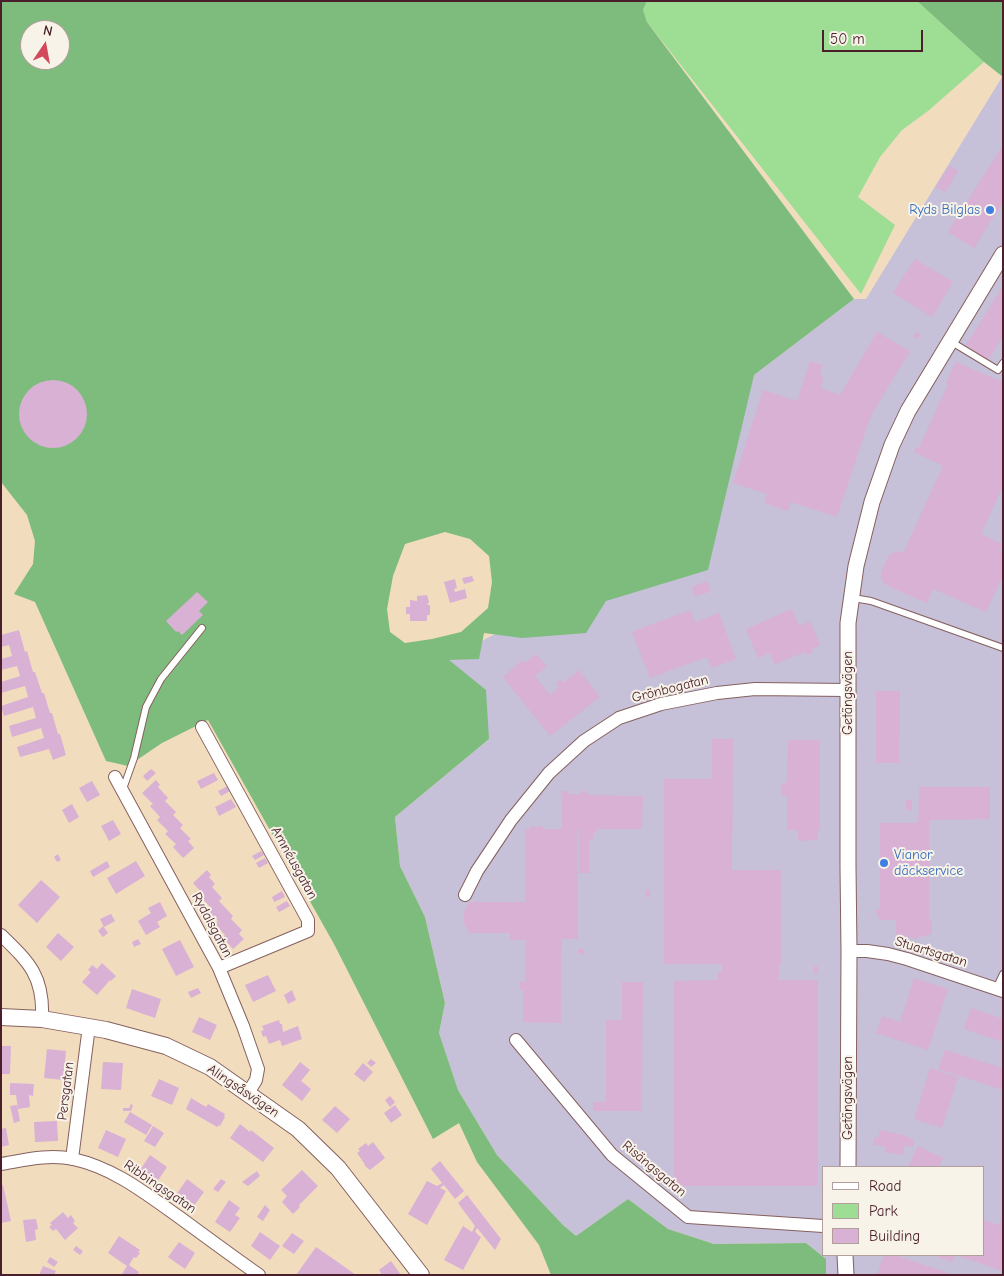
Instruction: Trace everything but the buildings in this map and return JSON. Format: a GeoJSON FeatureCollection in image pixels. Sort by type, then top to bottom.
{"type":"FeatureCollection","features":[{"type":"Feature","properties":{"kind":"main road","name":"Alingsåsvägen"},"geometry":{"type":"LineString","coordinates":[[1,1017],[42,1019],[106,1030],[166,1046],[210,1067],[298,1129],[338,1168],[421,1275]]}},
{"type":"Feature","properties":{"kind":"street","name":"Getängsvägen"},"geometry":{"type":"LineString","coordinates":[[848,1166],[847,690],[848,623],[856,566],[872,502],[892,445],[908,411],[1003,254]]}},
{"type":"Feature","properties":{"kind":"street","name":"Grönbogatan"},"geometry":{"type":"LineString","coordinates":[[465,896],[477,871],[511,820],[549,773],[584,741],[619,718],[661,704],[717,693],[755,689],[847,690]]}},
{"type":"Feature","properties":{"kind":"street","name":"Amnéusgatan"},"geometry":{"type":"LineString","coordinates":[[202,727],[308,920],[308,931],[219,968]]}},
{"type":"Feature","properties":{"kind":"street","name":"Rydalsgatan"},"geometry":{"type":"LineString","coordinates":[[115,777],[219,968],[258,1069],[256,1080],[248,1093]]}},
{"type":"Feature","properties":{"kind":"street"},"geometry":{"type":"LineString","coordinates":[[1,935],[27,961],[38,980],[43,1005],[42,1019]]}},
{"type":"Feature","properties":{"kind":"street","name":"Stuartsgatan"},"geometry":{"type":"LineString","coordinates":[[849,952],[867,951],[888,954],[999,990]]}},
{"type":"Feature","properties":{"kind":"street","name":"Persgatan"},"geometry":{"type":"LineString","coordinates":[[72,1159],[89,1026]]}},
{"type":"Feature","properties":{"kind":"street","name":"Risängsgatan"},"geometry":{"type":"LineString","coordinates":[[516,1040],[612,1155],[688,1217],[822,1226]]}},
{"type":"Feature","properties":{"kind":"street","name":"Ribbingsgatan"},"geometry":{"type":"LineString","coordinates":[[1,1164],[41,1158],[72,1159],[100,1167],[127,1180],[259,1275]]}},
{"type":"Feature","properties":{"kind":"street"},"geometry":{"type":"LineString","coordinates":[[845,1256],[846,1275]]}},
{"type":"Feature","properties":{"kind":"lane"},"geometry":{"type":"LineString","coordinates":[[950,340],[998,370],[1003,363]]}},
{"type":"Feature","properties":{"kind":"lane"},"geometry":{"type":"LineString","coordinates":[[851,598],[871,602],[1003,648]]}},
{"type":"Feature","properties":{"kind":"lane"},"geometry":{"type":"LineString","coordinates":[[122,790],[134,758],[146,708],[161,679],[202,628]]}},
{"type":"Feature","properties":{"kind":"lane"},"geometry":{"type":"LineString","coordinates":[[999,990],[1003,974]]}},
{"type":"Feature","properties":{"kind":"shaded area"},"geometry":{"type":"Polygon","coordinates":[[[1003,77],[1003,1275],[826,1275],[826,1259],[822,1256],[984,1256],[984,1166],[822,1166],[822,1256],[806,1243],[714,1244],[668,1229],[628,1199],[576,1236],[563,1225],[497,1155],[458,1090],[439,1033],[445,1003],[425,917],[400,866],[395,817],[489,739],[448,659],[561,599],[754,375],[854,299],[866,299],[1003,77]]]}},
{"type":"Feature","properties":{"kind":"green space"},"geometry":{"type":"Polygon","coordinates":[[[1,1],[647,1],[643,10],[647,22],[854,299],[754,375],[708,570],[606,601],[586,633],[522,638],[484,633],[479,659],[449,660],[486,690],[489,739],[395,817],[400,866],[425,917],[445,1003],[439,1033],[458,1090],[497,1155],[563,1225],[576,1236],[628,1199],[668,1229],[714,1244],[806,1243],[826,1259],[826,1275],[551,1275],[539,1245],[477,1162],[459,1123],[433,1139],[334,944],[208,720],[162,743],[128,766],[106,761],[35,602],[14,594],[33,564],[35,541],[27,515],[1,482],[1,1]],[[445,532],[405,544],[393,576],[387,609],[390,632],[405,643],[461,632],[488,608],[492,582],[489,556],[470,539],[445,532]]]}},
{"type":"Feature","properties":{"kind":"green space"},"geometry":{"type":"Polygon","coordinates":[[[647,1],[917,1],[984,62],[928,111],[902,130],[880,157],[858,197],[895,225],[861,294],[647,22],[643,10],[647,1]]]}},
{"type":"Feature","properties":{"kind":"green space"},"geometry":{"type":"Polygon","coordinates":[[[917,1],[1003,1],[1003,77],[984,62],[917,1]]]}},
{"type":"Feature","properties":{"kind":"place","name":"Ryds Bilglas"},"geometry":{"type":"Point","coordinates":[990,210]}},
{"type":"Feature","properties":{"kind":"place","name":"Vianor däckservice"},"geometry":{"type":"Point","coordinates":[884,863]}}]}
